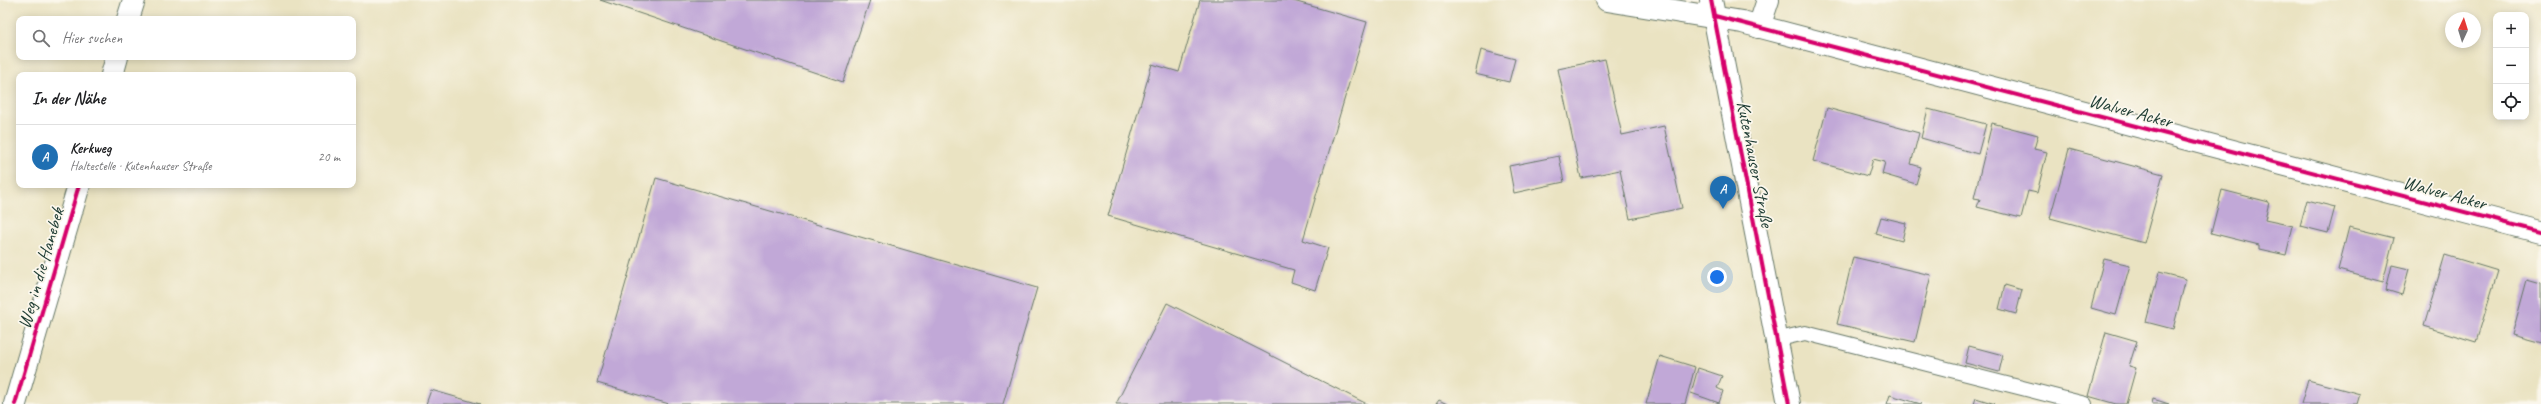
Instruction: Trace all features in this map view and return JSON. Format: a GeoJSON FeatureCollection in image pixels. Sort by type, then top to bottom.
{"type":"FeatureCollection","features":[{"type":"Feature","properties":{"kind":"street"},"geometry":{"type":"LineString","coordinates":[[129,16],[134,0]]}},
{"type":"Feature","properties":{"kind":"street","name":"Walver Acker"},"geometry":{"type":"LineString","coordinates":[[1607,0],[1667,11],[1713,8],[1759,27],[2541,232]]}},
{"type":"Feature","properties":{"kind":"street"},"geometry":{"type":"LineString","coordinates":[[1759,27],[1768,0]]}},
{"type":"Feature","properties":{"kind":"street","name":"Kutenhauser Straße"},"geometry":{"type":"LineString","coordinates":[[1713,8],[1775,340],[1789,404]]}},
{"type":"Feature","properties":{"kind":"street"},"geometry":{"type":"LineString","coordinates":[[113,72],[116,60]]}},
{"type":"Feature","properties":{"kind":"street","name":"Weg in die Hanebek"},"geometry":{"type":"LineString","coordinates":[[15,404],[78,188]]}},
{"type":"Feature","properties":{"kind":"lane"},"geometry":{"type":"LineString","coordinates":[[1775,340],[1805,333],[2085,404]]}},
{"type":"Feature","properties":{"kind":"building"},"geometry":{"type":"Polygon","coordinates":[[[600,0],[870,0],[843,82],[600,0]]]}},
{"type":"Feature","properties":{"kind":"building"},"geometry":{"type":"Polygon","coordinates":[[[1200,0],[1290,0],[1367,22],[1303,240],[1328,248],[1315,290],[1291,282],[1294,270],[1108,216],[1152,64],[1179,72],[1200,0]]]}},
{"type":"Feature","properties":{"kind":"building"},"geometry":{"type":"Polygon","coordinates":[[[1481,50],[1515,59],[1509,82],[1475,74],[1481,50]]]}},
{"type":"Feature","properties":{"kind":"building"},"geometry":{"type":"Polygon","coordinates":[[[1605,59],[1622,135],[1664,126],[1682,208],[1630,219],[1620,170],[1581,178],[1558,69],[1605,59]]]}},
{"type":"Feature","properties":{"kind":"building"},"geometry":{"type":"Polygon","coordinates":[[[1827,108],[1919,133],[1911,164],[1921,167],[1916,184],[1882,174],[1885,162],[1873,159],[1868,176],[1813,161],[1827,108]]]}},
{"type":"Feature","properties":{"kind":"building"},"geometry":{"type":"Polygon","coordinates":[[[1928,109],[1986,124],[1978,154],[1921,138],[1928,109]]]}},
{"type":"Feature","properties":{"kind":"building"},"geometry":{"type":"Polygon","coordinates":[[[1992,123],[2038,135],[2034,149],[2047,152],[2037,193],[2028,191],[2021,218],[1977,207],[1980,199],[1974,198],[1992,123]]]}},
{"type":"Feature","properties":{"kind":"building"},"geometry":{"type":"Polygon","coordinates":[[[2069,149],[2163,174],[2144,243],[2050,218],[2069,149]]]}},
{"type":"Feature","properties":{"kind":"building"},"geometry":{"type":"Polygon","coordinates":[[[1559,156],[1564,182],[1514,193],[1509,166],[1559,156]]]}},
{"type":"Feature","properties":{"kind":"building"},"geometry":{"type":"Polygon","coordinates":[[[656,178],[1037,288],[1003,404],[669,404],[597,383],[656,178]]]}},
{"type":"Feature","properties":{"kind":"building"},"geometry":{"type":"Polygon","coordinates":[[[2222,190],[2269,202],[2265,220],[2293,226],[2286,255],[2259,249],[2259,245],[2211,233],[2222,190]]]}},
{"type":"Feature","properties":{"kind":"building"},"geometry":{"type":"Polygon","coordinates":[[[2307,200],[2335,207],[2328,233],[2300,226],[2307,200]]]}},
{"type":"Feature","properties":{"kind":"building"},"geometry":{"type":"Polygon","coordinates":[[[1881,217],[1906,223],[1902,241],[1876,234],[1881,217]]]}},
{"type":"Feature","properties":{"kind":"building"},"geometry":{"type":"Polygon","coordinates":[[[2349,227],[2394,238],[2383,282],[2338,270],[2349,227]]]}},
{"type":"Feature","properties":{"kind":"building"},"geometry":{"type":"Polygon","coordinates":[[[2445,255],[2498,271],[2476,342],[2424,326],[2445,255]]]}},
{"type":"Feature","properties":{"kind":"building"},"geometry":{"type":"Polygon","coordinates":[[[1853,257],[1931,275],[1915,342],[1837,324],[1853,257]]]}},
{"type":"Feature","properties":{"kind":"building"},"geometry":{"type":"Polygon","coordinates":[[[2104,259],[2130,265],[2116,315],[2091,308],[2104,259]]]}},
{"type":"Feature","properties":{"kind":"building"},"geometry":{"type":"Polygon","coordinates":[[[2392,265],[2409,269],[2402,295],[2386,290],[2392,265]]]}},
{"type":"Feature","properties":{"kind":"building"},"geometry":{"type":"Polygon","coordinates":[[[2159,272],[2186,279],[2173,329],[2146,322],[2159,272]]]}},
{"type":"Feature","properties":{"kind":"building"},"geometry":{"type":"Polygon","coordinates":[[[2527,280],[2541,284],[2541,343],[2512,335],[2527,280]]]}},
{"type":"Feature","properties":{"kind":"building"},"geometry":{"type":"Polygon","coordinates":[[[2005,285],[2022,290],[2016,314],[1999,309],[2005,285]]]}},
{"type":"Feature","properties":{"kind":"building"},"geometry":{"type":"Polygon","coordinates":[[[1167,303],[1367,404],[1116,404],[1167,303]]]}},
{"type":"Feature","properties":{"kind":"building"},"geometry":{"type":"Polygon","coordinates":[[[2106,332],[2137,341],[2129,366],[2136,368],[2126,404],[2116,404],[2088,396],[2106,332]]]}},
{"type":"Feature","properties":{"kind":"building"},"geometry":{"type":"Polygon","coordinates":[[[1969,346],[2003,355],[1999,372],[1965,363],[1969,346]]]}},
{"type":"Feature","properties":{"kind":"building"},"geometry":{"type":"Polygon","coordinates":[[[1660,356],[1695,367],[1685,404],[1646,404],[1660,356]]]}},
{"type":"Feature","properties":{"kind":"building"},"geometry":{"type":"Polygon","coordinates":[[[1698,368],[1722,376],[1717,388],[1723,391],[1719,403],[1691,393],[1698,368]]]}},
{"type":"Feature","properties":{"kind":"building"},"geometry":{"type":"Polygon","coordinates":[[[2308,380],[2360,394],[2357,404],[2301,404],[2308,380]]]}},
{"type":"Feature","properties":{"kind":"building"},"geometry":{"type":"Polygon","coordinates":[[[431,390],[480,404],[426,404],[431,390]]]}},
{"type":"Feature","properties":{"kind":"building"},"geometry":{"type":"Polygon","coordinates":[[[1890,395],[1921,404],[1887,404],[1890,395]]]}},
{"type":"Feature","properties":{"kind":"building"},"geometry":{"type":"Polygon","coordinates":[[[1976,398],[1995,404],[1974,404],[1976,398]]]}},
{"type":"Feature","properties":{"kind":"building"},"geometry":{"type":"Polygon","coordinates":[[[2153,399],[2169,404],[2152,404],[2153,399]]]}},
{"type":"Feature","properties":{"kind":"building"},"geometry":{"type":"Polygon","coordinates":[[[1439,400],[1447,404],[1436,404],[1439,400]]]}},
{"type":"Feature","properties":{"kind":"cycle path"},"geometry":{"type":"LineString","coordinates":[[1711,0],[1789,404]]}},
{"type":"Feature","properties":{"kind":"cycle path"},"geometry":{"type":"LineString","coordinates":[[1715,16],[2541,232]]}},
{"type":"Feature","properties":{"kind":"cycle path"},"geometry":{"type":"LineString","coordinates":[[15,404],[78,188]]}},
{"type":"Feature","properties":{"kind":"place","name":"Kerkweg"},"geometry":{"type":"Point","coordinates":[1723,209]}}]}
